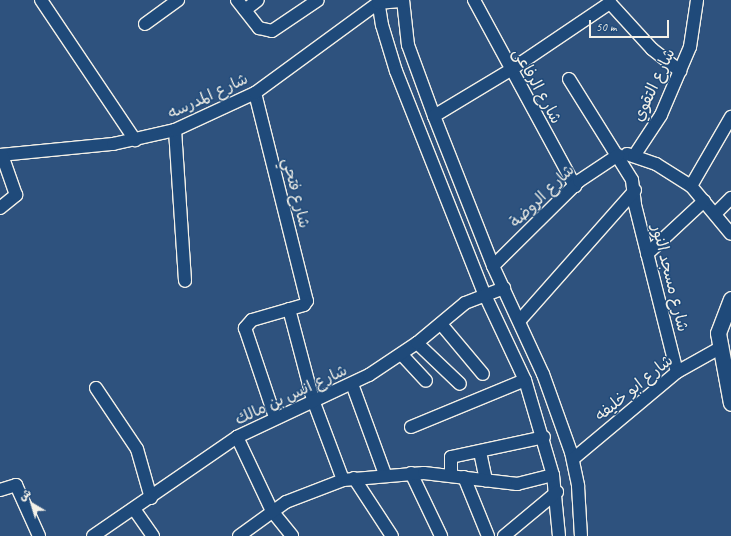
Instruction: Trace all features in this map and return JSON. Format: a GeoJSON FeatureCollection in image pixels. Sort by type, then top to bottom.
{"type":"FeatureCollection","features":[{"type":"Feature","properties":{"kind":"street"},"geometry":{"type":"LineString","coordinates":[[41,0],[135,140]]}},
{"type":"Feature","properties":{"kind":"street"},"geometry":{"type":"LineString","coordinates":[[144,24],[178,0]]}},
{"type":"Feature","properties":{"kind":"street"},"geometry":{"type":"LineString","coordinates":[[236,0],[259,28],[272,31],[318,0]]}},
{"type":"Feature","properties":{"kind":"street"},"geometry":{"type":"LineString","coordinates":[[245,10],[258,0]]}},
{"type":"Feature","properties":{"kind":"street","name":"شارع الرفاعى"},"geometry":{"type":"LineString","coordinates":[[474,0],[509,71],[575,186]]}},
{"type":"Feature","properties":{"kind":"street","name":"شارع التقوي"},"geometry":{"type":"LineString","coordinates":[[634,156],[661,115],[680,71],[694,35],[697,0]]}},
{"type":"Feature","properties":{"kind":"street"},"geometry":{"type":"LineString","coordinates":[[559,536],[557,492],[544,438],[525,380],[484,293],[396,71],[378,1],[403,1],[408,45],[434,116],[493,266],[520,319],[573,459],[580,503],[581,536]]}},
{"type":"Feature","properties":{"kind":"street","name":"شارع المدرسه"},"geometry":{"type":"LineString","coordinates":[[1,155],[135,140],[175,130],[255,93],[378,1]]}},
{"type":"Feature","properties":{"kind":"street"},"geometry":{"type":"LineString","coordinates":[[434,116],[509,71],[610,3],[652,49],[680,71]]}},
{"type":"Feature","properties":{"kind":"street","name":"شارع مسجد النور"},"geometry":{"type":"LineString","coordinates":[[569,79],[617,153],[635,190],[647,254],[677,372]]}},
{"type":"Feature","properties":{"kind":"street","name":"شارع فتحي"},"geometry":{"type":"LineString","coordinates":[[255,93],[307,301],[289,309]]}},
{"type":"Feature","properties":{"kind":"street"},"geometry":{"type":"LineString","coordinates":[[691,186],[731,117]]}},
{"type":"Feature","properties":{"kind":"street"},"geometry":{"type":"LineString","coordinates":[[175,130],[185,281]]}},
{"type":"Feature","properties":{"kind":"street"},"geometry":{"type":"LineString","coordinates":[[617,153],[634,156],[691,186],[731,234]]}},
{"type":"Feature","properties":{"kind":"street","name":"شارع الروضة"},"geometry":{"type":"LineString","coordinates":[[493,266],[575,186],[617,153]]}},
{"type":"Feature","properties":{"kind":"street"},"geometry":{"type":"LineString","coordinates":[[0,207],[16,195],[1,155]]}},
{"type":"Feature","properties":{"kind":"street"},"geometry":{"type":"LineString","coordinates":[[520,319],[635,190]]}},
{"type":"Feature","properties":{"kind":"street"},"geometry":{"type":"LineString","coordinates":[[715,214],[731,198]]}},
{"type":"Feature","properties":{"kind":"street"},"geometry":{"type":"LineString","coordinates":[[647,254],[704,201]]}},
{"type":"Feature","properties":{"kind":"street","name":"شارع انس بن مالك"},"geometry":{"type":"LineString","coordinates":[[101,534],[237,437],[275,417],[352,384],[402,355],[465,303],[484,293],[504,288]]}},
{"type":"Feature","properties":{"kind":"street"},"geometry":{"type":"LineString","coordinates":[[731,299],[722,315],[720,348],[731,403]]}},
{"type":"Feature","properties":{"kind":"street"},"geometry":{"type":"LineString","coordinates":[[275,417],[245,328],[252,320],[289,309],[313,400],[349,479],[392,536]]}},
{"type":"Feature","properties":{"kind":"street"},"geometry":{"type":"LineString","coordinates":[[441,324],[483,374]]}},
{"type":"Feature","properties":{"kind":"street"},"geometry":{"type":"LineString","coordinates":[[417,344],[460,384]]}},
{"type":"Feature","properties":{"kind":"street","name":"شارع ابو خليفه"},"geometry":{"type":"LineString","coordinates":[[573,459],[677,372],[720,348]]}},
{"type":"Feature","properties":{"kind":"street"},"geometry":{"type":"LineString","coordinates":[[402,355],[426,381]]}},
{"type":"Feature","properties":{"kind":"street"},"geometry":{"type":"LineString","coordinates":[[411,427],[525,380]]}},
{"type":"Feature","properties":{"kind":"street"},"geometry":{"type":"LineString","coordinates":[[352,384],[385,474]]}},
{"type":"Feature","properties":{"kind":"street"},"geometry":{"type":"LineString","coordinates":[[96,388],[137,449],[151,498]]}},
{"type":"Feature","properties":{"kind":"street"},"geometry":{"type":"LineString","coordinates":[[237,437],[272,511],[292,536]]}},
{"type":"Feature","properties":{"kind":"street"},"geometry":{"type":"LineString","coordinates":[[451,475],[450,457],[544,438]]}},
{"type":"Feature","properties":{"kind":"street"},"geometry":{"type":"LineString","coordinates":[[480,452],[486,480]]}},
{"type":"Feature","properties":{"kind":"street"},"geometry":{"type":"LineString","coordinates":[[240,536],[272,511],[314,489],[349,479],[385,474],[411,473],[451,475],[517,484],[553,475]]}},
{"type":"Feature","properties":{"kind":"street"},"geometry":{"type":"LineString","coordinates":[[411,473],[441,536]]}},
{"type":"Feature","properties":{"kind":"street"},"geometry":{"type":"LineString","coordinates":[[464,477],[488,536]]}},
{"type":"Feature","properties":{"kind":"street"},"geometry":{"type":"LineString","coordinates":[[0,490],[16,485],[39,536]]}},
{"type":"Feature","properties":{"kind":"street"},"geometry":{"type":"LineString","coordinates":[[504,536],[557,492]]}},
{"type":"Feature","properties":{"kind":"street"},"geometry":{"type":"LineString","coordinates":[[134,509],[153,536]]}}]}
